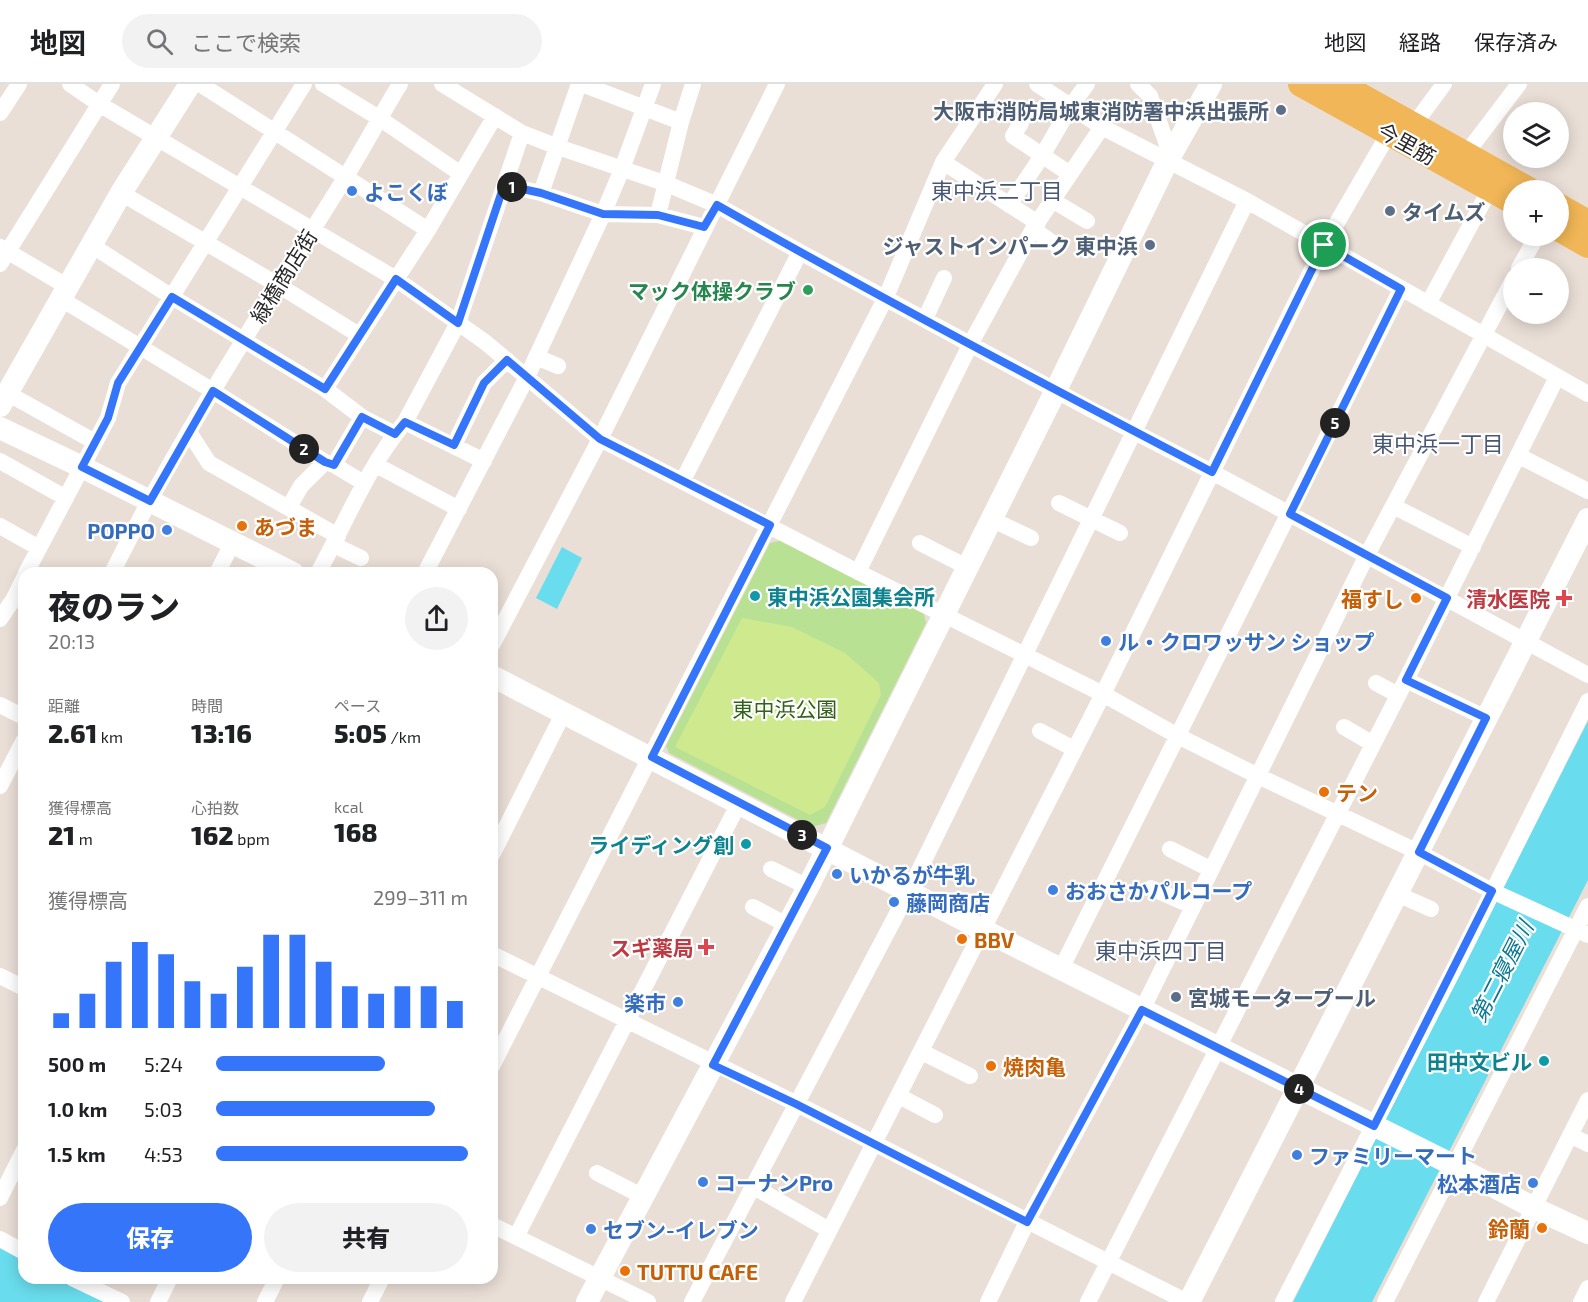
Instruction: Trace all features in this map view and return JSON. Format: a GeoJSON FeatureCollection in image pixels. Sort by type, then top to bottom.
{"type":"FeatureCollection","features":[{"type":"Feature","properties":{"kind":"main road","name":"今里筋"},"geometry":{"type":"LineString","coordinates":[[1301,84],[1401,129],[1466,155],[1511,180]]}},
{"type":"Feature","properties":{"kind":"main road","name":"今里筋"},"geometry":{"type":"LineString","coordinates":[[1354,87],[1401,129],[1503,196]]}},
{"type":"Feature","properties":{"kind":"main road"},"geometry":{"type":"LineString","coordinates":[[1569,212],[1588,223]]}},
{"type":"Feature","properties":{"kind":"main road"},"geometry":{"type":"LineString","coordinates":[[1569,234],[1588,245]]}},
{"type":"Feature","properties":{"kind":"street"},"geometry":{"type":"LineString","coordinates":[[0,113],[19,84]]}},
{"type":"Feature","properties":{"kind":"street"},"geometry":{"type":"LineString","coordinates":[[70,84],[99,104],[396,279],[507,360],[600,439],[858,572],[1103,694],[1176,735],[1577,930]]}},
{"type":"Feature","properties":{"kind":"street"},"geometry":{"type":"LineString","coordinates":[[112,84],[2,254],[64,293],[140,347],[329,464],[364,483]]}},
{"type":"Feature","properties":{"kind":"street"},"geometry":{"type":"LineString","coordinates":[[95,442],[4,400],[121,193],[190,84]]}},
{"type":"Feature","properties":{"kind":"street"},"geometry":{"type":"LineString","coordinates":[[200,84],[428,230]]}},
{"type":"Feature","properties":{"kind":"street"},"geometry":{"type":"LineString","coordinates":[[29,567],[108,418],[118,383],[304,84]]}},
{"type":"Feature","properties":{"kind":"street"},"geometry":{"type":"LineString","coordinates":[[323,84],[379,118],[461,174]]}},
{"type":"Feature","properties":{"kind":"street","name":"緑橋商店街"},"geometry":{"type":"LineString","coordinates":[[115,567],[213,391],[400,84]]}},
{"type":"Feature","properties":{"kind":"street"},"geometry":{"type":"LineString","coordinates":[[442,84],[522,133],[667,184],[717,205],[970,344],[1588,675]]}},
{"type":"Feature","properties":{"kind":"street"},"geometry":{"type":"LineString","coordinates":[[541,193],[581,84],[681,122]]}},
{"type":"Feature","properties":{"kind":"street"},"geometry":{"type":"LineString","coordinates":[[428,567],[527,377],[603,214],[653,84]]}},
{"type":"Feature","properties":{"kind":"street"},"geometry":{"type":"LineString","coordinates":[[658,215],[693,84]]}},
{"type":"Feature","properties":{"kind":"street"},"geometry":{"type":"LineString","coordinates":[[498,634],[600,439],[777,84]]}},
{"type":"Feature","properties":{"kind":"street"},"geometry":{"type":"LineString","coordinates":[[498,1055],[886,297],[943,162],[995,84]]}},
{"type":"Feature","properties":{"kind":"street"},"geometry":{"type":"LineString","coordinates":[[1037,84],[1102,128],[1170,158],[1588,394]]}},
{"type":"Feature","properties":{"kind":"street"},"geometry":{"type":"LineString","coordinates":[[1009,205],[1087,84]]}},
{"type":"Feature","properties":{"kind":"street"},"geometry":{"type":"LineString","coordinates":[[1138,84],[1150,96],[1170,158]]}},
{"type":"Feature","properties":{"kind":"street"},"geometry":{"type":"LineString","coordinates":[[587,1302],[827,848],[1170,158],[1211,84]]}},
{"type":"Feature","properties":{"kind":"street"},"geometry":{"type":"LineString","coordinates":[[793,1302],[1103,694],[1324,245],[1401,129],[1444,84]]}},
{"type":"Feature","properties":{"kind":"street"},"geometry":{"type":"LineString","coordinates":[[1466,155],[1520,84]]}},
{"type":"Feature","properties":{"kind":"street"},"geometry":{"type":"LineString","coordinates":[[325,389],[428,230],[495,116]]}},
{"type":"Feature","properties":{"kind":"street"},"geometry":{"type":"LineString","coordinates":[[1021,123],[1013,136],[1070,174]]}},
{"type":"Feature","properties":{"kind":"street"},"geometry":{"type":"LineString","coordinates":[[858,572],[970,344],[1035,226],[1102,128]]}},
{"type":"Feature","properties":{"kind":"street"},"geometry":{"type":"LineString","coordinates":[[321,567],[364,483],[400,428],[458,323],[522,133]]}},
{"type":"Feature","properties":{"kind":"street"},"geometry":{"type":"LineString","coordinates":[[943,162],[1009,205],[1053,243]]}},
{"type":"Feature","properties":{"kind":"street"},"geometry":{"type":"LineString","coordinates":[[504,185],[541,193],[603,214],[658,215],[704,227]]}},
{"type":"Feature","properties":{"kind":"street"},"geometry":{"type":"LineString","coordinates":[[1428,304],[1490,189]]}},
{"type":"Feature","properties":{"kind":"street"},"geometry":{"type":"LineString","coordinates":[[121,193],[359,335]]}},
{"type":"Feature","properties":{"kind":"street"},"geometry":{"type":"LineString","coordinates":[[1052,200],[1087,220]]}},
{"type":"Feature","properties":{"kind":"street"},"geometry":{"type":"LineString","coordinates":[[692,1302],[909,891],[1247,201]]}},
{"type":"Feature","properties":{"kind":"street"},"geometry":{"type":"LineString","coordinates":[[92,245],[172,297],[325,389],[362,417],[454,445],[484,461]]}},
{"type":"Feature","properties":{"kind":"street"},"geometry":{"type":"LineString","coordinates":[[683,480],[800,252]]}},
{"type":"Feature","properties":{"kind":"street"},"geometry":{"type":"LineString","coordinates":[[925,319],[944,278]]}},
{"type":"Feature","properties":{"kind":"street"},"geometry":{"type":"LineString","coordinates":[[1061,969],[1401,289]]}},
{"type":"Feature","properties":{"kind":"street"},"geometry":{"type":"LineString","coordinates":[[988,1302],[1027,1222],[1142,1010],[1367,555],[1503,298]]}},
{"type":"Feature","properties":{"kind":"street"},"geometry":{"type":"LineString","coordinates":[[536,357],[558,366]]}},
{"type":"Feature","properties":{"kind":"street"},"geometry":{"type":"LineString","coordinates":[[454,445],[484,383],[507,360]]}},
{"type":"Feature","properties":{"kind":"street"},"geometry":{"type":"LineString","coordinates":[[1088,1302],[1402,688],[1557,377]]}},
{"type":"Feature","properties":{"kind":"street"},"geometry":{"type":"LineString","coordinates":[[289,507],[301,486],[329,464],[362,417]]}},
{"type":"Feature","properties":{"kind":"street"},"geometry":{"type":"LineString","coordinates":[[0,428],[281,567]]}},
{"type":"Feature","properties":{"kind":"street"},"geometry":{"type":"LineString","coordinates":[[189,432],[209,463],[289,507],[361,558]]}},
{"type":"Feature","properties":{"kind":"street"},"geometry":{"type":"LineString","coordinates":[[1519,456],[1588,491]]}},
{"type":"Feature","properties":{"kind":"street"},"geometry":{"type":"LineString","coordinates":[[0,461],[66,498]]}},
{"type":"Feature","properties":{"kind":"street"},"geometry":{"type":"LineString","coordinates":[[376,465],[459,509]]}},
{"type":"Feature","properties":{"kind":"street"},"geometry":{"type":"LineString","coordinates":[[1059,503],[1120,533]]}},
{"type":"Feature","properties":{"kind":"street"},"geometry":{"type":"LineString","coordinates":[[1393,506],[1473,547]]}},
{"type":"Feature","properties":{"kind":"street"},"geometry":{"type":"LineString","coordinates":[[991,519],[1030,538]]}},
{"type":"Feature","properties":{"kind":"street"},"geometry":{"type":"LineString","coordinates":[[498,957],[796,1104],[1188,1302],[1588,519]]}},
{"type":"Feature","properties":{"kind":"street"},"geometry":{"type":"LineString","coordinates":[[0,526],[39,548]]}},
{"type":"Feature","properties":{"kind":"street"},"geometry":{"type":"LineString","coordinates":[[220,567],[233,542]]}},
{"type":"Feature","properties":{"kind":"street"},"geometry":{"type":"LineString","coordinates":[[920,543],[967,567]]}},
{"type":"Feature","properties":{"kind":"street"},"geometry":{"type":"LineString","coordinates":[[8,608],[18,589]]}},
{"type":"Feature","properties":{"kind":"street"},"geometry":{"type":"LineString","coordinates":[[498,679],[983,930],[1534,1208],[1588,1233]]}},
{"type":"Feature","properties":{"kind":"street"},"geometry":{"type":"LineString","coordinates":[[1376,683],[1402,688],[1486,718]]}},
{"type":"Feature","properties":{"kind":"street"},"geometry":{"type":"LineString","coordinates":[[1283,1302],[1376,1128],[1496,892],[1588,702]]}},
{"type":"Feature","properties":{"kind":"street"},"geometry":{"type":"LineString","coordinates":[[0,705],[18,714]]}},
{"type":"Feature","properties":{"kind":"street"},"geometry":{"type":"LineString","coordinates":[[498,843],[564,712]]}},
{"type":"Feature","properties":{"kind":"street"},"geometry":{"type":"LineString","coordinates":[[1344,727],[1373,744]]}},
{"type":"Feature","properties":{"kind":"street"},"geometry":{"type":"LineString","coordinates":[[1040,731],[1074,749]]}},
{"type":"Feature","properties":{"kind":"street"},"geometry":{"type":"LineString","coordinates":[[0,786],[18,752]]}},
{"type":"Feature","properties":{"kind":"street"},"geometry":{"type":"LineString","coordinates":[[516,1237],[739,802]]}},
{"type":"Feature","properties":{"kind":"street"},"geometry":{"type":"LineString","coordinates":[[1170,849],[1210,869]]}},
{"type":"Feature","properties":{"kind":"street"},"geometry":{"type":"LineString","coordinates":[[771,869],[807,887]]}},
{"type":"Feature","properties":{"kind":"street"},"geometry":{"type":"LineString","coordinates":[[1151,888],[1192,906]]}},
{"type":"Feature","properties":{"kind":"street"},"geometry":{"type":"LineString","coordinates":[[1397,894],[1431,909]]}},
{"type":"Feature","properties":{"kind":"street"},"geometry":{"type":"LineString","coordinates":[[1385,1302],[1450,1164],[1588,906]]}},
{"type":"Feature","properties":{"kind":"street"},"geometry":{"type":"LineString","coordinates":[[753,907],[787,925]]}},
{"type":"Feature","properties":{"kind":"street"},"geometry":{"type":"LineString","coordinates":[[2,982],[18,986]]}},
{"type":"Feature","properties":{"kind":"street"},"geometry":{"type":"LineString","coordinates":[[922,1052],[970,1076]]}},
{"type":"Feature","properties":{"kind":"street"},"geometry":{"type":"LineString","coordinates":[[899,1096],[936,1115]]}},
{"type":"Feature","properties":{"kind":"street"},"geometry":{"type":"LineString","coordinates":[[1486,1302],[1588,1100]]}},
{"type":"Feature","properties":{"kind":"street"},"geometry":{"type":"LineString","coordinates":[[1570,1135],[1588,1144]]}},
{"type":"Feature","properties":{"kind":"street"},"geometry":{"type":"LineString","coordinates":[[0,1198],[18,1162]]}},
{"type":"Feature","properties":{"kind":"street"},"geometry":{"type":"LineString","coordinates":[[597,1173],[642,1196]]}},
{"type":"Feature","properties":{"kind":"street"},"geometry":{"type":"LineString","coordinates":[[754,1187],[829,1230]]}},
{"type":"Feature","properties":{"kind":"street"},"geometry":{"type":"LineString","coordinates":[[498,1228],[648,1302]]}},
{"type":"Feature","properties":{"kind":"street"},"geometry":{"type":"LineString","coordinates":[[0,1239],[18,1249]]}},
{"type":"Feature","properties":{"kind":"street"},"geometry":{"type":"LineString","coordinates":[[84,1284],[122,1302]]}},
{"type":"Feature","properties":{"kind":"street"},"geometry":{"type":"LineString","coordinates":[[158,1302],[167,1284]]}},
{"type":"Feature","properties":{"kind":"street"},"geometry":{"type":"LineString","coordinates":[[265,1302],[274,1284]]}},
{"type":"Feature","properties":{"kind":"street"},"geometry":{"type":"LineString","coordinates":[[370,1302],[377,1284]]}},
{"type":"Feature","properties":{"kind":"street"},"geometry":{"type":"LineString","coordinates":[[1581,1302],[1588,1288]]}},
{"type":"Feature","properties":{"kind":"green space","name":"東中浜公園"},"geometry":{"type":"Polygon","coordinates":[[[783,540],[924,614],[926,623],[826,823],[812,827],[669,753],[666,746],[770,543],[783,540]]]}},
{"type":"Feature","properties":{"kind":"green space"},"geometry":{"type":"Polygon","coordinates":[[[742,618],[792,627],[845,653],[879,683],[881,695],[825,807],[810,815],[675,747],[742,618]]]}},
{"type":"Feature","properties":{"kind":"water"},"geometry":{"type":"Polygon","coordinates":[[[562,547],[582,558],[557,609],[536,598],[562,547]]]}},
{"type":"Feature","properties":{"kind":"water","name":"第二寝屋川"},"geometry":{"type":"Polygon","coordinates":[[[1588,721],[1588,880],[1372,1302],[1293,1302],[1588,721]]]}},
{"type":"Feature","properties":{"kind":"water"},"geometry":{"type":"Polygon","coordinates":[[[0,1248],[18,1258],[18,1284],[69,1284],[104,1302],[0,1302],[0,1248]]]}},
{"type":"Feature","properties":{"kind":"place","name":"大阪市消防局城東消防署中浜出張所"},"geometry":{"type":"Point","coordinates":[1281,110]}},
{"type":"Feature","properties":{"kind":"place","name":"よこくぼ"},"geometry":{"type":"Point","coordinates":[352,191]}},
{"type":"Feature","properties":{"kind":"place","name":"タイムズ"},"geometry":{"type":"Point","coordinates":[1390,211]}},
{"type":"Feature","properties":{"kind":"place","name":"ジャストインパーク 東中浜"},"geometry":{"type":"Point","coordinates":[1150,245]}},
{"type":"Feature","properties":{"kind":"place","name":"マック体操クラブ"},"geometry":{"type":"Point","coordinates":[808,290]}},
{"type":"Feature","properties":{"kind":"place","name":"あづま"},"geometry":{"type":"Point","coordinates":[242,526]}},
{"type":"Feature","properties":{"kind":"place","name":"POPPO"},"geometry":{"type":"Point","coordinates":[167,530]}},
{"type":"Feature","properties":{"kind":"place","name":"東中浜公園集会所"},"geometry":{"type":"Point","coordinates":[755,596]}},
{"type":"Feature","properties":{"kind":"place","name":"福すし"},"geometry":{"type":"Point","coordinates":[1416,598]}},
{"type":"Feature","properties":{"kind":"place","name":"清水医院"},"geometry":{"type":"Point","coordinates":[1564,598]}},
{"type":"Feature","properties":{"kind":"place","name":"ル・クロワッサン ショップ"},"geometry":{"type":"Point","coordinates":[1106,641]}},
{"type":"Feature","properties":{"kind":"place","name":"テン"},"geometry":{"type":"Point","coordinates":[1324,792]}},
{"type":"Feature","properties":{"kind":"place","name":"ライディング創"},"geometry":{"type":"Point","coordinates":[746,844]}},
{"type":"Feature","properties":{"kind":"place","name":"いかるが牛乳"},"geometry":{"type":"Point","coordinates":[837,874]}},
{"type":"Feature","properties":{"kind":"place","name":"おおさかパルコープ"},"geometry":{"type":"Point","coordinates":[1053,890]}},
{"type":"Feature","properties":{"kind":"place","name":"藤岡商店"},"geometry":{"type":"Point","coordinates":[894,902]}},
{"type":"Feature","properties":{"kind":"place","name":"BBV"},"geometry":{"type":"Point","coordinates":[962,939]}},
{"type":"Feature","properties":{"kind":"place","name":"スギ薬局"},"geometry":{"type":"Point","coordinates":[706,947]}},
{"type":"Feature","properties":{"kind":"place","name":"宮城モータープール"},"geometry":{"type":"Point","coordinates":[1176,997]}},
{"type":"Feature","properties":{"kind":"place","name":"楽市"},"geometry":{"type":"Point","coordinates":[678,1002]}},
{"type":"Feature","properties":{"kind":"place","name":"田中文ビル"},"geometry":{"type":"Point","coordinates":[1544,1061]}},
{"type":"Feature","properties":{"kind":"place","name":"焼肉亀"},"geometry":{"type":"Point","coordinates":[991,1066]}},
{"type":"Feature","properties":{"kind":"place","name":"ファミリーマート"},"geometry":{"type":"Point","coordinates":[1297,1155]}},
{"type":"Feature","properties":{"kind":"place","name":"コーナンPro"},"geometry":{"type":"Point","coordinates":[703,1182]}},
{"type":"Feature","properties":{"kind":"place","name":"松本酒店"},"geometry":{"type":"Point","coordinates":[1533,1183]}},
{"type":"Feature","properties":{"kind":"place","name":"鈴蘭"},"geometry":{"type":"Point","coordinates":[1542,1228]}},
{"type":"Feature","properties":{"kind":"place","name":"セブン-イレブン"},"geometry":{"type":"Point","coordinates":[591,1229]}},
{"type":"Feature","properties":{"kind":"place","name":"TUTTU CAFE"},"geometry":{"type":"Point","coordinates":[625,1271]}},
{"type":"Feature","properties":{"kind":"district","name":"東中浜二丁目"},"geometry":{"type":"Point","coordinates":[997,190]}},
{"type":"Feature","properties":{"kind":"district","name":"東中浜一丁目"},"geometry":{"type":"Point","coordinates":[1438,443]}},
{"type":"Feature","properties":{"kind":"district","name":"東中浜四丁目"},"geometry":{"type":"Point","coordinates":[1161,950]}},
{"type":"Feature","properties":{"kind":"route"},"geometry":{"type":"LineString","coordinates":[[504,185],[541,193],[603,214],[658,215],[704,227],[717,205],[1088,408],[1212,472],[1324,245],[1401,289],[1290,514],[1447,598],[1406,680],[1486,718],[1419,852],[1492,891],[1374,1126],[1142,1010],[1027,1222],[796,1104],[713,1065],[827,848],[652,757],[770,525],[600,439],[507,360],[484,383],[454,445],[405,422],[395,434],[362,417],[334,465],[325,462],[213,391],[150,501],[82,467],[108,418],[114,389],[172,297],[325,389],[396,279],[458,323],[504,185]]}}]}
